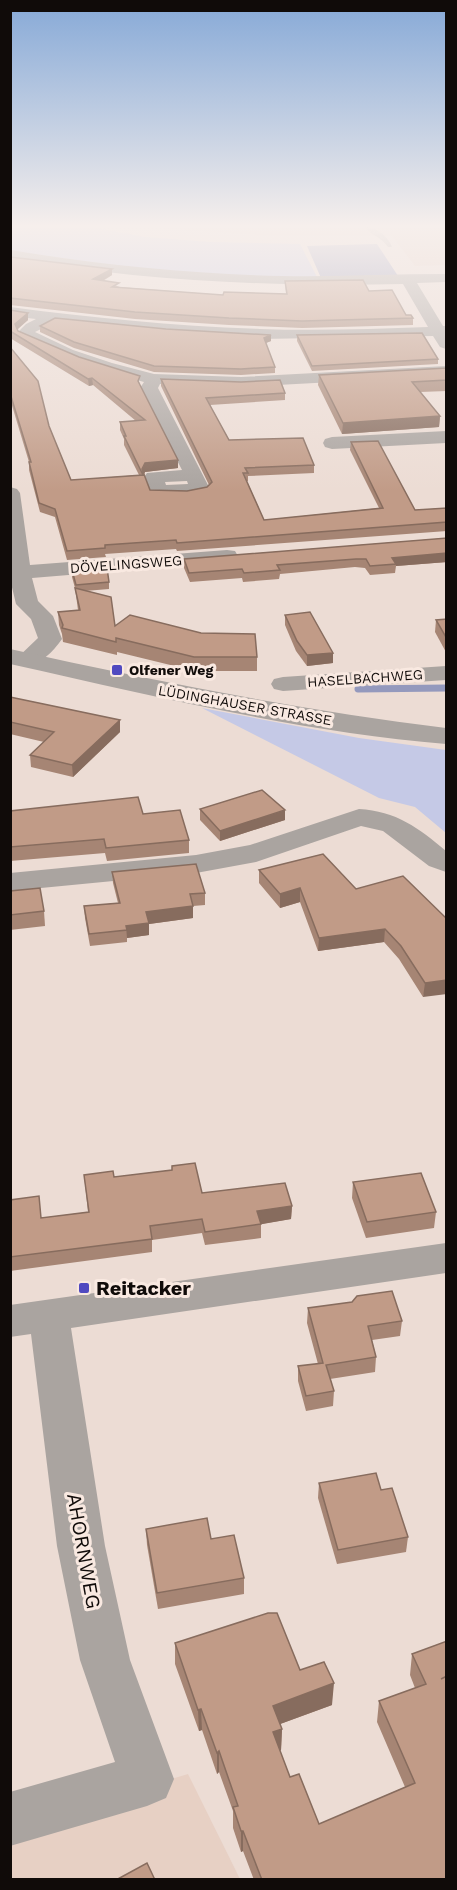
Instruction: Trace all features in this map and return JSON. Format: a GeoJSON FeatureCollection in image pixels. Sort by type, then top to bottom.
{"type":"FeatureCollection","features":[{"type":"Feature","properties":{"kind":"street"},"geometry":{"type":"LineString","coordinates":[[39,315],[139,327],[240,333],[444,335]]}},
{"type":"Feature","properties":{"kind":"street"},"geometry":{"type":"LineString","coordinates":[[431,315],[444,335]]}},
{"type":"Feature","properties":{"kind":"street"},"geometry":{"type":"LineString","coordinates":[[52,317],[31,327],[26,333],[67,353],[106,367],[154,379],[241,382],[447,371]]}},
{"type":"Feature","properties":{"kind":"street"},"geometry":{"type":"LineString","coordinates":[[154,379],[149,388],[197,482]]}},
{"type":"Feature","properties":{"kind":"street"},"geometry":{"type":"LineString","coordinates":[[332,443],[447,437]]}},
{"type":"Feature","properties":{"kind":"street"},"geometry":{"type":"LineString","coordinates":[[10,493],[20,572],[27,604],[42,616],[50,639],[19,658]]}},
{"type":"Feature","properties":{"kind":"street","name":"DÖVELINGSWEG"},"geometry":{"type":"LineString","coordinates":[[20,572],[245,555]]}},
{"type":"Feature","properties":{"kind":"street","name":"LÜDINGHAUSER STRASSE"},"geometry":{"type":"LineString","coordinates":[[19,658],[247,708],[367,727],[447,736]]}},
{"type":"Feature","properties":{"kind":"street","name":"HASELBACHWEG"},"geometry":{"type":"LineString","coordinates":[[283,684],[447,673]]}},
{"type":"Feature","properties":{"kind":"street"},"geometry":{"type":"LineString","coordinates":[[10,882],[196,864],[256,853],[359,816],[390,821],[439,860],[447,863]]}},
{"type":"Feature","properties":{"kind":"street"},"geometry":{"type":"LineString","coordinates":[[30,1318],[447,1258]]}},
{"type":"Feature","properties":{"kind":"street","name":"AHORNWEG"},"geometry":{"type":"LineString","coordinates":[[10,1819],[147,1779],[105,1660],[30,1318]]}},
{"type":"Feature","properties":{"kind":"shaded area"},"geometry":{"type":"Polygon","coordinates":[[[202,708],[359,738],[446,750],[446,833],[415,807],[379,798],[202,708]]]}},
{"type":"Feature","properties":{"kind":"shaded area"},"geometry":{"type":"Polygon","coordinates":[[[188,1774],[240,1879],[11,1880],[11,1827],[188,1774]]]}},
{"type":"Feature","properties":{"kind":"building"},"geometry":{"type":"Polygon","coordinates":[[[10,315],[25,315],[15,324],[18,331],[79,357],[140,376],[138,381],[178,460],[145,463],[142,469],[150,490],[187,491],[207,487],[212,482],[161,379],[241,382],[280,380],[285,393],[206,398],[229,440],[303,438],[314,465],[245,468],[248,473],[243,473],[264,520],[383,508],[351,442],[378,441],[415,510],[447,508],[447,522],[177,543],[176,540],[105,545],[105,548],[67,551],[55,509],[39,503],[29,462],[31,462],[10,393],[10,347],[38,381],[49,426],[71,480],[143,475],[124,436],[126,436],[120,422],[145,420],[92,378],[88,379],[10,331],[10,315]]]}},
{"type":"Feature","properties":{"kind":"building"},"geometry":{"type":"Polygon","coordinates":[[[185,315],[411,315],[413,318],[302,321],[185,315]]]}},
{"type":"Feature","properties":{"kind":"building"},"geometry":{"type":"Polygon","coordinates":[[[55,318],[166,329],[271,335],[264,338],[275,367],[241,369],[154,366],[74,342],[40,326],[55,318]]]}},
{"type":"Feature","properties":{"kind":"building"},"geometry":{"type":"Polygon","coordinates":[[[422,333],[438,359],[312,366],[297,335],[422,333]]]}},
{"type":"Feature","properties":{"kind":"building"},"geometry":{"type":"Polygon","coordinates":[[[447,368],[447,380],[412,382],[440,416],[343,423],[319,375],[447,368]]]}},
{"type":"Feature","properties":{"kind":"building"},"geometry":{"type":"Polygon","coordinates":[[[447,538],[447,553],[392,558],[396,564],[370,566],[366,559],[356,559],[277,565],[280,570],[244,573],[242,569],[189,573],[184,559],[447,538]]]}},
{"type":"Feature","properties":{"kind":"building"},"geometry":{"type":"Polygon","coordinates":[[[107,568],[109,582],[76,585],[72,570],[107,568]]]}},
{"type":"Feature","properties":{"kind":"building"},"geometry":{"type":"Polygon","coordinates":[[[75,588],[111,597],[115,626],[130,615],[201,633],[255,634],[257,657],[194,657],[116,638],[116,642],[62,628],[58,612],[80,610],[75,588]]]}},
{"type":"Feature","properties":{"kind":"building"},"geometry":{"type":"Polygon","coordinates":[[[310,612],[333,653],[307,655],[297,641],[285,615],[310,612]]]}},
{"type":"Feature","properties":{"kind":"building"},"geometry":{"type":"Polygon","coordinates":[[[447,619],[447,639],[436,620],[447,619]]]}},
{"type":"Feature","properties":{"kind":"building"},"geometry":{"type":"Polygon","coordinates":[[[10,697],[120,720],[72,765],[30,755],[54,732],[10,722],[10,697]]]}},
{"type":"Feature","properties":{"kind":"building"},"geometry":{"type":"Polygon","coordinates":[[[262,790],[285,810],[220,831],[200,809],[262,790]]]}},
{"type":"Feature","properties":{"kind":"building"},"geometry":{"type":"Polygon","coordinates":[[[138,797],[143,814],[180,810],[189,840],[106,848],[104,839],[10,847],[10,811],[138,797]]]}},
{"type":"Feature","properties":{"kind":"building"},"geometry":{"type":"Polygon","coordinates":[[[323,854],[356,889],[403,876],[447,919],[447,980],[425,983],[401,946],[385,929],[319,938],[300,888],[280,894],[259,870],[323,854]]]}},
{"type":"Feature","properties":{"kind":"building"},"geometry":{"type":"Polygon","coordinates":[[[196,864],[205,893],[190,894],[193,906],[146,912],[149,923],[126,926],[127,930],[89,934],[84,906],[120,903],[112,872],[196,864]]]}},
{"type":"Feature","properties":{"kind":"building"},"geometry":{"type":"Polygon","coordinates":[[[40,888],[44,911],[10,915],[10,891],[40,888]]]}},
{"type":"Feature","properties":{"kind":"building"},"geometry":{"type":"Polygon","coordinates":[[[195,1163],[202,1193],[285,1183],[292,1206],[257,1211],[261,1224],[205,1232],[202,1219],[150,1226],[152,1239],[10,1257],[10,1200],[39,1196],[41,1218],[89,1212],[84,1175],[113,1171],[114,1177],[172,1170],[172,1166],[195,1163]]]}},
{"type":"Feature","properties":{"kind":"building"},"geometry":{"type":"Polygon","coordinates":[[[421,1173],[436,1212],[367,1222],[353,1182],[421,1173]]]}},
{"type":"Feature","properties":{"kind":"building"},"geometry":{"type":"Polygon","coordinates":[[[392,1291],[402,1321],[368,1326],[376,1357],[326,1365],[334,1391],[306,1396],[298,1366],[323,1363],[308,1308],[352,1302],[357,1296],[392,1291]]]}},
{"type":"Feature","properties":{"kind":"building"},"geometry":{"type":"Polygon","coordinates":[[[376,1473],[381,1490],[392,1488],[408,1537],[338,1550],[319,1483],[376,1473]]]}},
{"type":"Feature","properties":{"kind":"building"},"geometry":{"type":"Polygon","coordinates":[[[207,1518],[211,1539],[234,1535],[244,1578],[157,1593],[146,1529],[207,1518]]]}},
{"type":"Feature","properties":{"kind":"building"},"geometry":{"type":"Polygon","coordinates":[[[268,1613],[277,1613],[300,1670],[324,1662],[334,1683],[273,1706],[282,1729],[273,1732],[290,1777],[299,1774],[319,1824],[415,1783],[379,1701],[426,1684],[412,1654],[447,1641],[447,1676],[445,1677],[447,1679],[447,1880],[262,1880],[233,1807],[238,1806],[219,1751],[217,1753],[201,1709],[198,1710],[175,1643],[268,1613]]]}},
{"type":"Feature","properties":{"kind":"building"},"geometry":{"type":"Polygon","coordinates":[[[147,1863],[155,1880],[116,1880],[147,1863]]]}},
{"type":"Feature","properties":{"kind":"waterway"},"geometry":{"type":"LineString","coordinates":[[358,689],[446,688]]}},
{"type":"Feature","properties":{"kind":"place","name":"Olfener Weg"},"geometry":{"type":"Point","coordinates":[117,670]}},
{"type":"Feature","properties":{"kind":"place","name":"Reitacker"},"geometry":{"type":"Point","coordinates":[84,1288]}}]}
